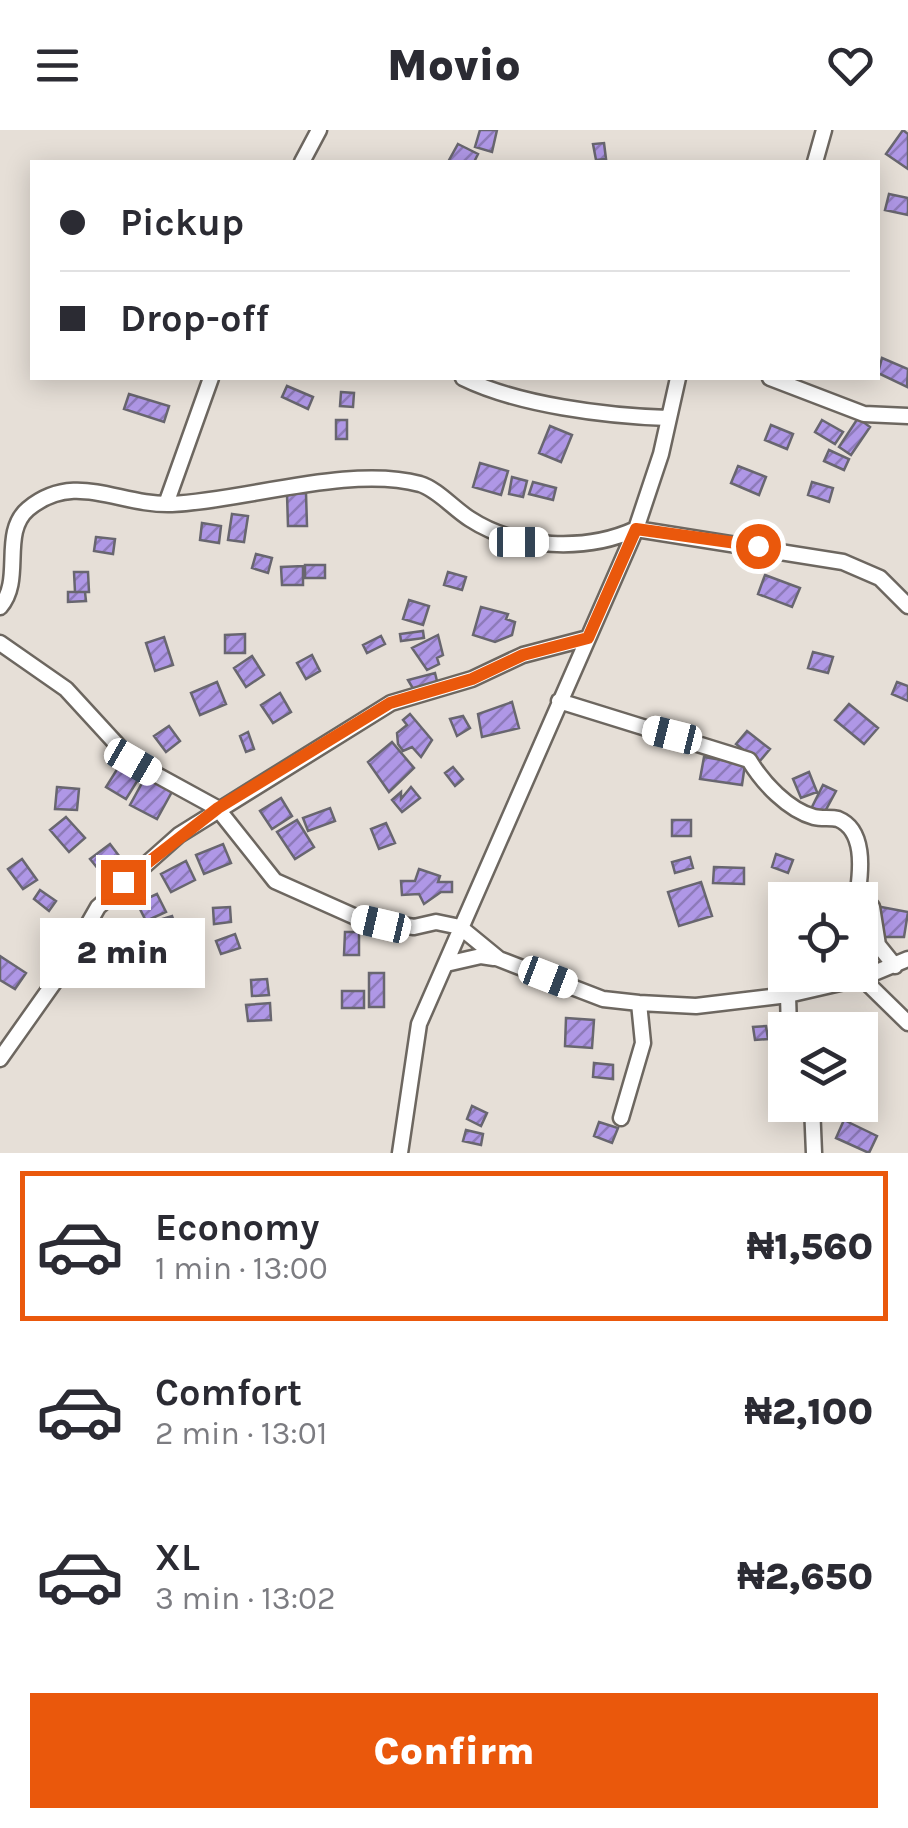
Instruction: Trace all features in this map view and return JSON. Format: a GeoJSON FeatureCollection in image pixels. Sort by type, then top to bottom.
{"type":"FeatureCollection","features":[{"type":"Feature","properties":{"kind":"street"},"geometry":{"type":"LineString","coordinates":[[303,160],[319,130]]}},
{"type":"Feature","properties":{"kind":"street"},"geometry":{"type":"LineString","coordinates":[[816,160],[824,130]]}},
{"type":"Feature","properties":{"kind":"street"},"geometry":{"type":"LineString","coordinates":[[166,504],[210,380]]}},
{"type":"Feature","properties":{"kind":"street"},"geometry":{"type":"LineString","coordinates":[[470,380],[566,406],[619,416],[668,418]]}},
{"type":"Feature","properties":{"kind":"street"},"geometry":{"type":"LineString","coordinates":[[400,1153],[419,1024],[636,529],[678,380]]}},
{"type":"Feature","properties":{"kind":"street"},"geometry":{"type":"LineString","coordinates":[[775,380],[864,414],[908,416]]}},
{"type":"Feature","properties":{"kind":"street"},"geometry":{"type":"LineString","coordinates":[[0,607],[12,591],[15,532],[30,508],[72,487],[166,504],[345,481],[422,484],[468,518],[519,542],[609,542],[636,529],[855,565],[880,578],[908,606]]}},
{"type":"Feature","properties":{"kind":"street"},"geometry":{"type":"LineString","coordinates":[[0,1060],[58,977],[98,907],[165,847],[218,808],[390,703],[472,679],[523,655],[588,638]]}},
{"type":"Feature","properties":{"kind":"street"},"geometry":{"type":"LineString","coordinates":[[0,643],[66,689],[133,762],[218,808],[275,881],[286,889],[381,924],[414,927],[436,922],[460,928],[499,959]]}},
{"type":"Feature","properties":{"kind":"street"},"geometry":{"type":"LineString","coordinates":[[559,701],[750,760],[762,781],[790,804],[812,817],[839,820],[854,833],[861,864],[858,891],[872,907],[878,945],[902,962]]}},
{"type":"Feature","properties":{"kind":"street"},"geometry":{"type":"LineString","coordinates":[[446,964],[481,956],[499,959],[603,1000],[639,1004],[696,1006],[804,992]]}},
{"type":"Feature","properties":{"kind":"street"},"geometry":{"type":"LineString","coordinates":[[878,972],[902,962]]}},
{"type":"Feature","properties":{"kind":"street"},"geometry":{"type":"LineString","coordinates":[[876,992],[908,1023]]}},
{"type":"Feature","properties":{"kind":"street"},"geometry":{"type":"LineString","coordinates":[[788,996],[789,1012]]}},
{"type":"Feature","properties":{"kind":"street"},"geometry":{"type":"LineString","coordinates":[[621,1118],[644,1043],[639,1004]]}},
{"type":"Feature","properties":{"kind":"street"},"geometry":{"type":"LineString","coordinates":[[813,1122],[814,1153]]}},
{"type":"Feature","properties":{"kind":"building"},"geometry":{"type":"Polygon","coordinates":[[[480,130],[497,130],[492,152],[475,147],[480,130]]]}},
{"type":"Feature","properties":{"kind":"building"},"geometry":{"type":"Polygon","coordinates":[[[903,130],[908,134],[908,169],[886,154],[903,130]]]}},
{"type":"Feature","properties":{"kind":"building"},"geometry":{"type":"Polygon","coordinates":[[[604,143],[606,159],[596,160],[593,144],[604,143]]]}},
{"type":"Feature","properties":{"kind":"building"},"geometry":{"type":"Polygon","coordinates":[[[458,144],[478,154],[475,160],[449,160],[458,144]]]}},
{"type":"Feature","properties":{"kind":"building"},"geometry":{"type":"Polygon","coordinates":[[[889,194],[908,198],[908,215],[885,210],[889,194]]]}},
{"type":"Feature","properties":{"kind":"building"},"geometry":{"type":"Polygon","coordinates":[[[882,358],[908,369],[907,387],[880,374],[882,358]]]}},
{"type":"Feature","properties":{"kind":"building"},"geometry":{"type":"Polygon","coordinates":[[[287,386],[313,397],[308,409],[282,397],[287,386]]]}},
{"type":"Feature","properties":{"kind":"building"},"geometry":{"type":"Polygon","coordinates":[[[341,392],[354,393],[353,407],[340,406],[341,392]]]}},
{"type":"Feature","properties":{"kind":"building"},"geometry":{"type":"Polygon","coordinates":[[[129,394],[169,406],[164,422],[124,409],[129,394]]]}},
{"type":"Feature","properties":{"kind":"building"},"geometry":{"type":"Polygon","coordinates":[[[858,418],[870,427],[851,455],[839,447],[858,418]]]}},
{"type":"Feature","properties":{"kind":"building"},"geometry":{"type":"Polygon","coordinates":[[[336,420],[347,420],[347,439],[336,439],[336,420]]]}},
{"type":"Feature","properties":{"kind":"building"},"geometry":{"type":"Polygon","coordinates":[[[822,420],[843,432],[835,444],[815,432],[822,420]]]}},
{"type":"Feature","properties":{"kind":"building"},"geometry":{"type":"Polygon","coordinates":[[[771,425],[793,434],[787,449],[765,440],[771,425]]]}},
{"type":"Feature","properties":{"kind":"building"},"geometry":{"type":"Polygon","coordinates":[[[550,426],[572,435],[561,462],[539,453],[550,426]]]}},
{"type":"Feature","properties":{"kind":"building"},"geometry":{"type":"Polygon","coordinates":[[[829,450],[849,459],[844,470],[824,461],[829,450]]]}},
{"type":"Feature","properties":{"kind":"building"},"geometry":{"type":"Polygon","coordinates":[[[480,463],[508,471],[501,495],[473,487],[480,463]]]}},
{"type":"Feature","properties":{"kind":"building"},"geometry":{"type":"Polygon","coordinates":[[[738,466],[766,477],[759,495],[731,483],[738,466]]]}},
{"type":"Feature","properties":{"kind":"building"},"geometry":{"type":"Polygon","coordinates":[[[512,477],[527,481],[523,497],[509,494],[512,477]]]}},
{"type":"Feature","properties":{"kind":"building"},"geometry":{"type":"Polygon","coordinates":[[[533,482],[556,488],[553,500],[529,494],[533,482]]]}},
{"type":"Feature","properties":{"kind":"building"},"geometry":{"type":"Polygon","coordinates":[[[812,482],[833,488],[829,502],[808,495],[812,482]]]}},
{"type":"Feature","properties":{"kind":"building"},"geometry":{"type":"Polygon","coordinates":[[[306,493],[307,526],[288,526],[287,494],[306,493]]]}},
{"type":"Feature","properties":{"kind":"building"},"geometry":{"type":"Polygon","coordinates":[[[232,514],[248,516],[244,542],[228,540],[232,514]]]}},
{"type":"Feature","properties":{"kind":"building"},"geometry":{"type":"Polygon","coordinates":[[[202,523],[221,526],[219,543],[200,540],[202,523]]]}},
{"type":"Feature","properties":{"kind":"building"},"geometry":{"type":"Polygon","coordinates":[[[96,537],[115,539],[113,554],[94,551],[96,537]]]}},
{"type":"Feature","properties":{"kind":"building"},"geometry":{"type":"Polygon","coordinates":[[[256,554],[272,558],[268,573],[252,568],[256,554]]]}},
{"type":"Feature","properties":{"kind":"building"},"geometry":{"type":"Polygon","coordinates":[[[305,565],[325,565],[325,578],[305,578],[305,565]]]}},
{"type":"Feature","properties":{"kind":"building"},"geometry":{"type":"Polygon","coordinates":[[[303,566],[303,585],[282,585],[281,567],[303,566]]]}},
{"type":"Feature","properties":{"kind":"building"},"geometry":{"type":"Polygon","coordinates":[[[74,572],[88,572],[89,592],[75,592],[74,572]]]}},
{"type":"Feature","properties":{"kind":"building"},"geometry":{"type":"Polygon","coordinates":[[[448,572],[466,577],[462,590],[444,585],[448,572]]]}},
{"type":"Feature","properties":{"kind":"building"},"geometry":{"type":"Polygon","coordinates":[[[765,575],[800,588],[792,607],[758,594],[765,575]]]}},
{"type":"Feature","properties":{"kind":"building"},"geometry":{"type":"Polygon","coordinates":[[[68,592],[85,592],[86,601],[68,602],[68,592]]]}},
{"type":"Feature","properties":{"kind":"building"},"geometry":{"type":"Polygon","coordinates":[[[409,600],[429,606],[423,625],[403,619],[409,600]]]}},
{"type":"Feature","properties":{"kind":"building"},"geometry":{"type":"Polygon","coordinates":[[[481,607],[508,614],[506,619],[515,622],[512,635],[495,642],[473,635],[481,607]]]}},
{"type":"Feature","properties":{"kind":"building"},"geometry":{"type":"Polygon","coordinates":[[[423,631],[424,638],[401,641],[400,634],[423,631]]]}},
{"type":"Feature","properties":{"kind":"building"},"geometry":{"type":"Polygon","coordinates":[[[245,634],[245,653],[225,653],[225,635],[245,634]]]}},
{"type":"Feature","properties":{"kind":"building"},"geometry":{"type":"Polygon","coordinates":[[[438,635],[443,655],[437,658],[439,664],[427,670],[412,648],[438,635]]]}},
{"type":"Feature","properties":{"kind":"building"},"geometry":{"type":"Polygon","coordinates":[[[381,636],[385,644],[367,653],[363,645],[381,636]]]}},
{"type":"Feature","properties":{"kind":"building"},"geometry":{"type":"Polygon","coordinates":[[[164,637],[173,665],[155,671],[146,643],[164,637]]]}},
{"type":"Feature","properties":{"kind":"building"},"geometry":{"type":"Polygon","coordinates":[[[813,652],[833,657],[828,673],[808,668],[813,652]]]}},
{"type":"Feature","properties":{"kind":"building"},"geometry":{"type":"Polygon","coordinates":[[[312,655],[320,671],[306,679],[297,663],[312,655]]]}},
{"type":"Feature","properties":{"kind":"building"},"geometry":{"type":"Polygon","coordinates":[[[252,656],[264,675],[246,687],[234,668],[252,656]]]}},
{"type":"Feature","properties":{"kind":"building"},"geometry":{"type":"Polygon","coordinates":[[[435,673],[437,681],[415,692],[408,680],[435,673]]]}},
{"type":"Feature","properties":{"kind":"building"},"geometry":{"type":"Polygon","coordinates":[[[217,682],[226,704],[200,715],[191,693],[217,682]]]}},
{"type":"Feature","properties":{"kind":"building"},"geometry":{"type":"Polygon","coordinates":[[[897,682],[908,686],[908,701],[892,694],[897,682]]]}},
{"type":"Feature","properties":{"kind":"building"},"geometry":{"type":"Polygon","coordinates":[[[280,693],[291,712],[273,723],[261,705],[280,693]]]}},
{"type":"Feature","properties":{"kind":"building"},"geometry":{"type":"Polygon","coordinates":[[[512,702],[519,728],[482,737],[478,714],[512,702]]]}},
{"type":"Feature","properties":{"kind":"building"},"geometry":{"type":"Polygon","coordinates":[[[849,704],[878,728],[864,744],[835,720],[849,704]]]}},
{"type":"Feature","properties":{"kind":"building"},"geometry":{"type":"Polygon","coordinates":[[[410,714],[432,740],[421,757],[412,747],[403,751],[398,744],[397,733],[407,725],[403,720],[410,714]]]}},
{"type":"Feature","properties":{"kind":"building"},"geometry":{"type":"Polygon","coordinates":[[[463,716],[470,728],[457,736],[450,719],[463,716]]]}},
{"type":"Feature","properties":{"kind":"building"},"geometry":{"type":"Polygon","coordinates":[[[169,726],[180,741],[166,752],[154,736],[169,726]]]}},
{"type":"Feature","properties":{"kind":"building"},"geometry":{"type":"Polygon","coordinates":[[[747,731],[770,749],[759,762],[736,744],[747,731]]]}},
{"type":"Feature","properties":{"kind":"building"},"geometry":{"type":"Polygon","coordinates":[[[248,732],[254,749],[246,752],[240,736],[248,732]]]}},
{"type":"Feature","properties":{"kind":"building"},"geometry":{"type":"Polygon","coordinates":[[[392,742],[414,768],[389,792],[368,762],[392,742]]]}},
{"type":"Feature","properties":{"kind":"building"},"geometry":{"type":"Polygon","coordinates":[[[704,757],[745,764],[742,785],[700,779],[704,757]]]}},
{"type":"Feature","properties":{"kind":"building"},"geometry":{"type":"Polygon","coordinates":[[[121,763],[141,775],[126,799],[106,787],[121,763]]]}},
{"type":"Feature","properties":{"kind":"building"},"geometry":{"type":"Polygon","coordinates":[[[453,767],[463,779],[455,786],[445,773],[453,767]]]}},
{"type":"Feature","properties":{"kind":"building"},"geometry":{"type":"Polygon","coordinates":[[[809,772],[817,792],[801,798],[793,779],[809,772]]]}},
{"type":"Feature","properties":{"kind":"building"},"geometry":{"type":"Polygon","coordinates":[[[147,774],[174,788],[157,819],[130,805],[147,774]]]}},
{"type":"Feature","properties":{"kind":"building"},"geometry":{"type":"Polygon","coordinates":[[[823,785],[836,791],[822,817],[810,811],[823,785]]]}},
{"type":"Feature","properties":{"kind":"building"},"geometry":{"type":"Polygon","coordinates":[[[57,787],[79,789],[77,810],[55,809],[57,787]]]}},
{"type":"Feature","properties":{"kind":"building"},"geometry":{"type":"Polygon","coordinates":[[[411,787],[420,798],[402,812],[392,800],[401,792],[401,799],[411,787]]]}},
{"type":"Feature","properties":{"kind":"building"},"geometry":{"type":"Polygon","coordinates":[[[281,798],[292,816],[272,829],[260,811],[281,798]]]}},
{"type":"Feature","properties":{"kind":"building"},"geometry":{"type":"Polygon","coordinates":[[[330,808],[335,821],[308,831],[303,818],[330,808]]]}},
{"type":"Feature","properties":{"kind":"building"},"geometry":{"type":"Polygon","coordinates":[[[66,817],[85,838],[69,852],[50,830],[66,817]]]}},
{"type":"Feature","properties":{"kind":"building"},"geometry":{"type":"Polygon","coordinates":[[[297,820],[314,847],[295,859],[277,832],[297,820]]]}},
{"type":"Feature","properties":{"kind":"building"},"geometry":{"type":"Polygon","coordinates":[[[672,820],[691,820],[691,836],[672,836],[672,820]]]}},
{"type":"Feature","properties":{"kind":"building"},"geometry":{"type":"Polygon","coordinates":[[[386,823],[395,843],[379,849],[371,829],[386,823]]]}},
{"type":"Feature","properties":{"kind":"building"},"geometry":{"type":"Polygon","coordinates":[[[110,844],[123,861],[104,876],[90,859],[110,844]]]}},
{"type":"Feature","properties":{"kind":"building"},"geometry":{"type":"Polygon","coordinates":[[[223,844],[231,863],[204,874],[196,855],[223,844]]]}},
{"type":"Feature","properties":{"kind":"building"},"geometry":{"type":"Polygon","coordinates":[[[776,854],[793,860],[788,873],[772,867],[776,854]]]}},
{"type":"Feature","properties":{"kind":"building"},"geometry":{"type":"Polygon","coordinates":[[[690,857],[693,868],[675,873],[672,862],[690,857]]]}},
{"type":"Feature","properties":{"kind":"building"},"geometry":{"type":"Polygon","coordinates":[[[22,859],[37,880],[23,889],[8,869],[22,859]]]}},
{"type":"Feature","properties":{"kind":"building"},"geometry":{"type":"Polygon","coordinates":[[[186,861],[195,880],[171,892],[161,874],[186,861]]]}},
{"type":"Feature","properties":{"kind":"building"},"geometry":{"type":"Polygon","coordinates":[[[714,867],[744,868],[744,884],[713,883],[714,867]]]}},
{"type":"Feature","properties":{"kind":"building"},"geometry":{"type":"Polygon","coordinates":[[[419,869],[440,876],[438,882],[452,882],[452,892],[441,892],[424,904],[419,894],[402,895],[401,881],[415,881],[419,869]]]}},
{"type":"Feature","properties":{"kind":"building"},"geometry":{"type":"Polygon","coordinates":[[[701,882],[712,916],[679,926],[668,892],[701,882]]]}},
{"type":"Feature","properties":{"kind":"building"},"geometry":{"type":"Polygon","coordinates":[[[40,890],[56,901],[49,911],[34,899],[40,890]]]}},
{"type":"Feature","properties":{"kind":"building"},"geometry":{"type":"Polygon","coordinates":[[[157,894],[166,912],[146,921],[137,903],[157,894]]]}},
{"type":"Feature","properties":{"kind":"building"},"geometry":{"type":"Polygon","coordinates":[[[878,906],[908,912],[904,937],[881,937],[878,906]]]}},
{"type":"Feature","properties":{"kind":"building"},"geometry":{"type":"Polygon","coordinates":[[[230,907],[231,922],[214,924],[213,908],[230,907]]]}},
{"type":"Feature","properties":{"kind":"building"},"geometry":{"type":"Polygon","coordinates":[[[172,916],[178,934],[157,940],[152,922],[172,916]]]}},
{"type":"Feature","properties":{"kind":"building"},"geometry":{"type":"Polygon","coordinates":[[[126,930],[137,947],[117,959],[106,943],[126,930]]]}},
{"type":"Feature","properties":{"kind":"building"},"geometry":{"type":"Polygon","coordinates":[[[345,932],[359,932],[359,955],[344,955],[345,932]]]}},
{"type":"Feature","properties":{"kind":"building"},"geometry":{"type":"Polygon","coordinates":[[[235,934],[240,948],[221,954],[216,941],[235,934]]]}},
{"type":"Feature","properties":{"kind":"building"},"geometry":{"type":"Polygon","coordinates":[[[180,936],[188,967],[166,973],[158,942],[180,936]]]}},
{"type":"Feature","properties":{"kind":"building"},"geometry":{"type":"Polygon","coordinates":[[[0,956],[26,973],[15,989],[0,980],[0,956]]]}},
{"type":"Feature","properties":{"kind":"building"},"geometry":{"type":"Polygon","coordinates":[[[369,973],[384,973],[384,1007],[369,1007],[369,973]]]}},
{"type":"Feature","properties":{"kind":"building"},"geometry":{"type":"Polygon","coordinates":[[[267,979],[269,995],[252,996],[251,980],[267,979]]]}},
{"type":"Feature","properties":{"kind":"building"},"geometry":{"type":"Polygon","coordinates":[[[342,991],[364,991],[364,1008],[342,1008],[342,991]]]}},
{"type":"Feature","properties":{"kind":"building"},"geometry":{"type":"Polygon","coordinates":[[[270,1003],[271,1020],[248,1021],[246,1005],[270,1003]]]}},
{"type":"Feature","properties":{"kind":"building"},"geometry":{"type":"Polygon","coordinates":[[[566,1018],[594,1020],[592,1048],[565,1046],[566,1018]]]}},
{"type":"Feature","properties":{"kind":"building"},"geometry":{"type":"Polygon","coordinates":[[[766,1026],[768,1039],[755,1040],[753,1027],[766,1026]]]}},
{"type":"Feature","properties":{"kind":"building"},"geometry":{"type":"Polygon","coordinates":[[[594,1063],[613,1065],[613,1079],[593,1077],[594,1063]]]}},
{"type":"Feature","properties":{"kind":"building"},"geometry":{"type":"Polygon","coordinates":[[[472,1106],[487,1113],[481,1126],[467,1119],[472,1106]]]}},
{"type":"Feature","properties":{"kind":"building"},"geometry":{"type":"Polygon","coordinates":[[[599,1122],[618,1128],[612,1143],[594,1136],[599,1122]]]}},
{"type":"Feature","properties":{"kind":"building"},"geometry":{"type":"Polygon","coordinates":[[[843,1122],[877,1136],[869,1153],[836,1138],[843,1122]]]}},
{"type":"Feature","properties":{"kind":"building"},"geometry":{"type":"Polygon","coordinates":[[[466,1130],[483,1134],[481,1145],[463,1141],[466,1130]]]}},
{"type":"Feature","properties":{"kind":"route"},"geometry":{"type":"LineString","coordinates":[[123,882],[218,808],[390,703],[472,679],[523,655],[588,638],[636,529],[758,546]]}}]}
